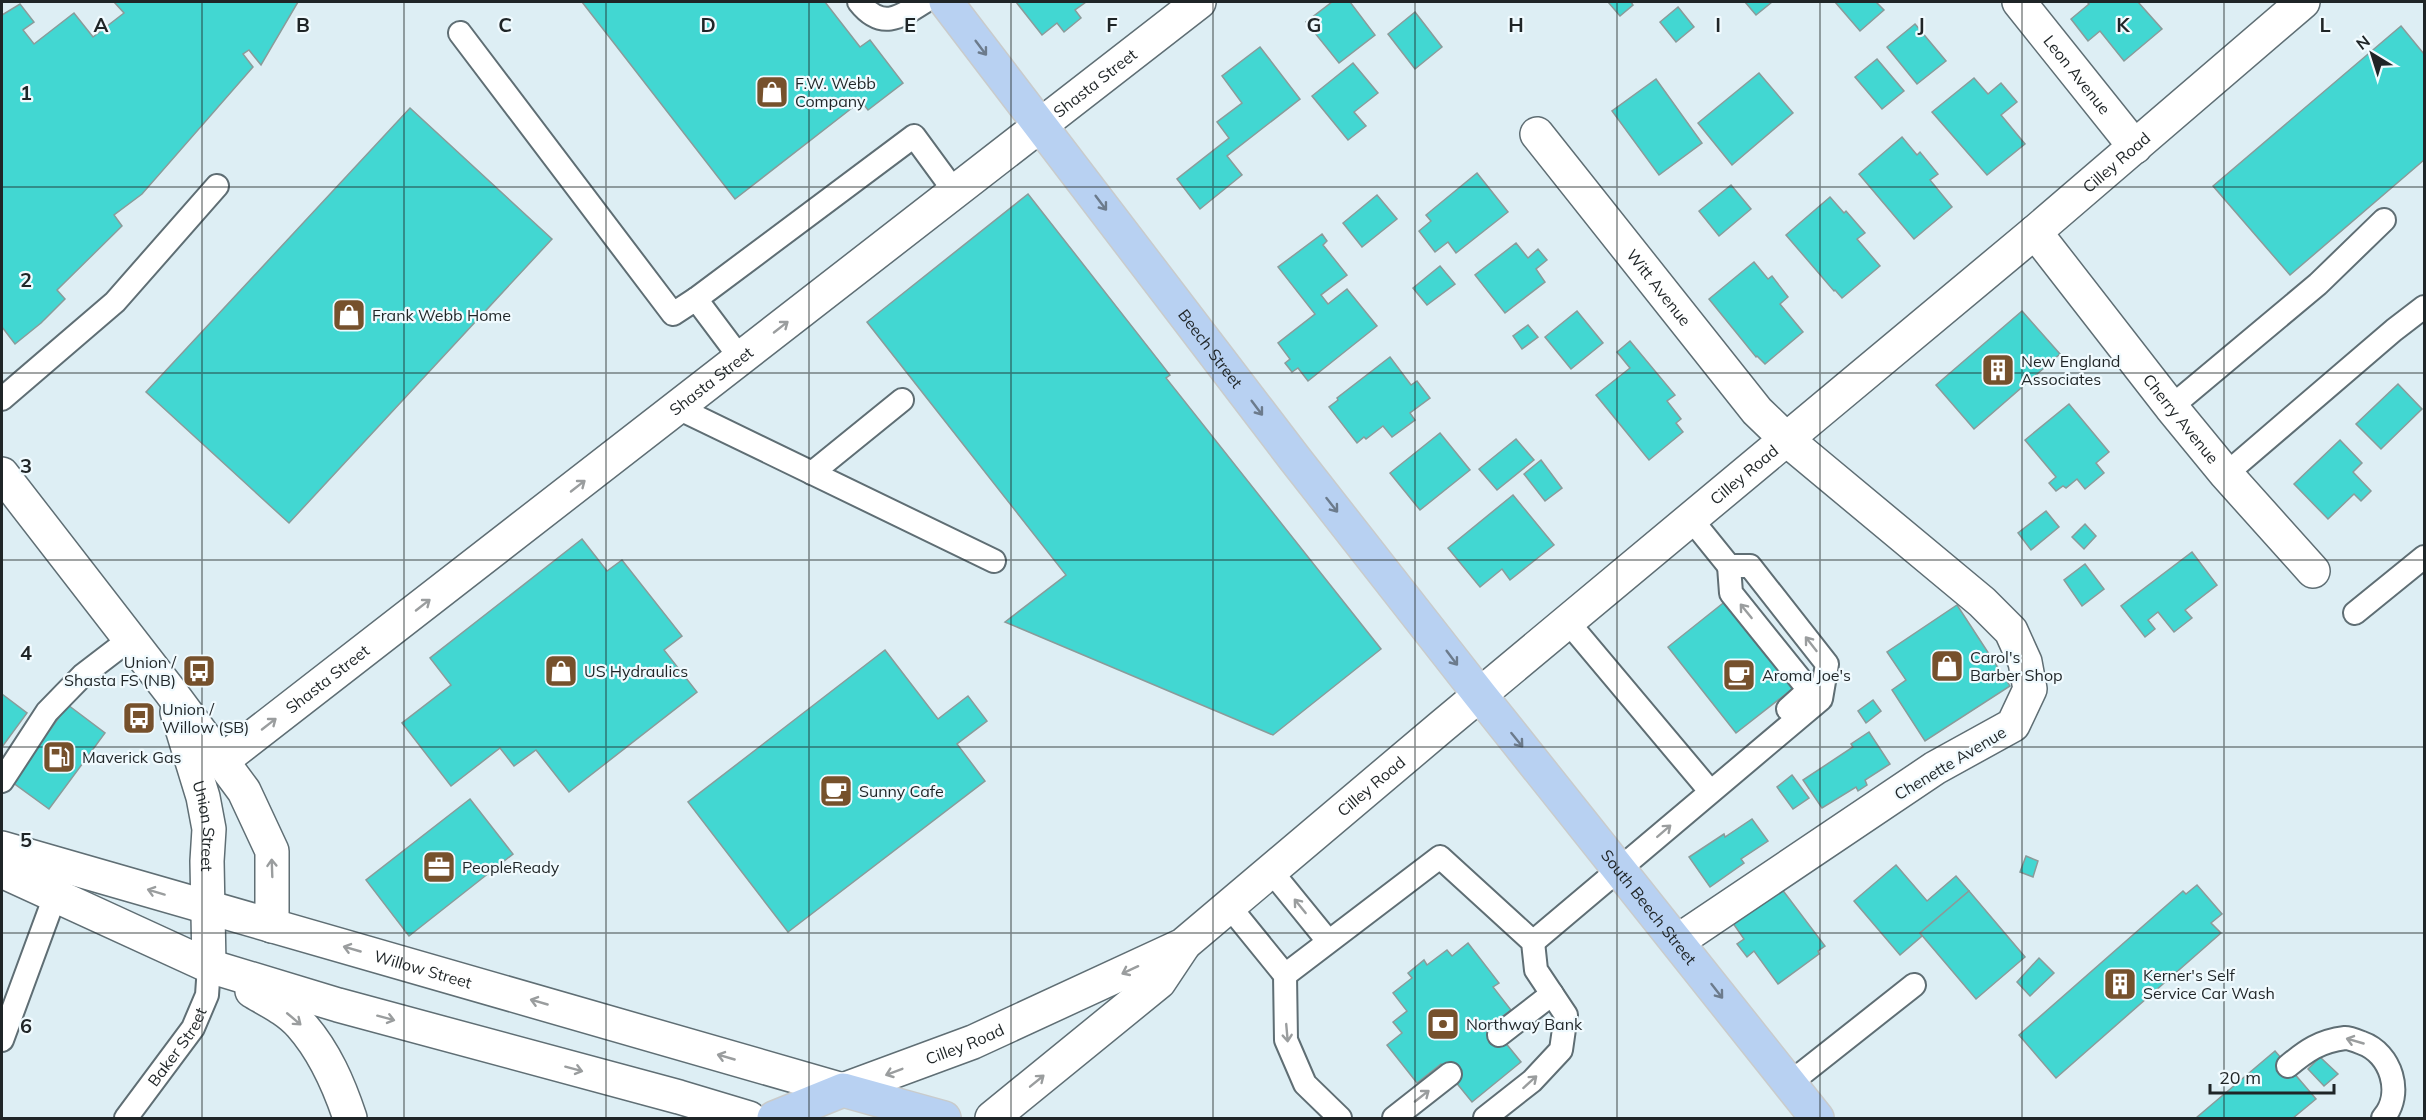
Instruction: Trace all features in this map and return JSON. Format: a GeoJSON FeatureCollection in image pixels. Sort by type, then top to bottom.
{"type":"FeatureCollection","features":[{"type":"Feature","properties":{"kind":"main road","name":"Beech Street"},"geometry":{"type":"LineString","coordinates":[[946,2],[1295,459],[1480,695]]}},
{"type":"Feature","properties":{"kind":"main road","name":"South Beech Street"},"geometry":{"type":"LineString","coordinates":[[1480,695],[1678,941],[1817,1119]]}},
{"type":"Feature","properties":{"kind":"main road"},"geometry":{"type":"LineString","coordinates":[[784,1117],[843,1090],[944,1119]]}},
{"type":"Feature","properties":{"kind":"street","name":"Shasta Street"},"geometry":{"type":"LineString","coordinates":[[223,760],[1199,2]]}},
{"type":"Feature","properties":{"kind":"street","name":"Leon Avenue"},"geometry":{"type":"LineString","coordinates":[[2019,2],[2135,147]]}},
{"type":"Feature","properties":{"kind":"street","name":"Cilley Road"},"geometry":{"type":"LineString","coordinates":[[843,1090],[973,1042],[1183,945],[2035,232],[2303,2]]}},
{"type":"Feature","properties":{"kind":"street","name":"Witt Avenue"},"geometry":{"type":"LineString","coordinates":[[1536,134],[1756,411],[1786,439]]}},
{"type":"Feature","properties":{"kind":"street","name":"Cherry Avenue"},"geometry":{"type":"LineString","coordinates":[[2035,232],[2171,407],[2226,474],[2313,571]]}},
{"type":"Feature","properties":{"kind":"street","name":"Chenette Avenue"},"geometry":{"type":"LineString","coordinates":[[1678,941],[1935,768],[2013,725],[2030,689],[2025,662],[2011,631],[1982,602],[1786,439]]}},
{"type":"Feature","properties":{"kind":"street","name":"Union Street"},"geometry":{"type":"LineString","coordinates":[[2,474],[223,760],[244,791],[272,851],[272,926]]}},
{"type":"Feature","properties":{"kind":"street","name":"Union Street"},"geometry":{"type":"LineString","coordinates":[[170,691],[203,797],[209,829],[207,907],[209,966]]}},
{"type":"Feature","properties":{"kind":"street","name":"Willow Street"},"geometry":{"type":"LineString","coordinates":[[2,848],[843,1090]]}},
{"type":"Feature","properties":{"kind":"street"},"geometry":{"type":"LineString","coordinates":[[2,871],[209,966],[276,1005],[300,1024],[330,1067],[350,1119]]}},
{"type":"Feature","properties":{"kind":"street","name":"Cilley Road"},"geometry":{"type":"LineString","coordinates":[[992,1119],[1159,982],[1183,945]]}},
{"type":"Feature","properties":{"kind":"street"},"geometry":{"type":"LineString","coordinates":[[209,966],[338,1005],[667,1094],[749,1119]]}},
{"type":"Feature","properties":{"kind":"street"},"geometry":{"type":"LineString","coordinates":[[762,1067],[784,1117]]}},
{"type":"Feature","properties":{"kind":"lane"},"geometry":{"type":"LineString","coordinates":[[859,2],[868,13],[885,20],[905,14],[924,2]]}},
{"type":"Feature","properties":{"kind":"lane"},"geometry":{"type":"LineString","coordinates":[[460,33],[673,314],[914,136],[955,192]]}},
{"type":"Feature","properties":{"kind":"lane"},"geometry":{"type":"LineString","coordinates":[[2,399],[115,302],[217,186]]}},
{"type":"Feature","properties":{"kind":"lane"},"geometry":{"type":"LineString","coordinates":[[2171,407],[2318,284],[2384,220]]}},
{"type":"Feature","properties":{"kind":"lane"},"geometry":{"type":"LineString","coordinates":[[696,299],[741,359]]}},
{"type":"Feature","properties":{"kind":"lane"},"geometry":{"type":"LineString","coordinates":[[2226,474],[2424,307]]}},
{"type":"Feature","properties":{"kind":"lane"},"geometry":{"type":"LineString","coordinates":[[813,474],[902,400]]}},
{"type":"Feature","properties":{"kind":"lane"},"geometry":{"type":"LineString","coordinates":[[678,408],[994,561]]}},
{"type":"Feature","properties":{"kind":"lane"},"geometry":{"type":"LineString","coordinates":[[1691,519],[1729,566],[1731,593],[1809,690],[1726,763],[1718,785]]}},
{"type":"Feature","properties":{"kind":"lane"},"geometry":{"type":"LineString","coordinates":[[2355,613],[2424,557]]}},
{"type":"Feature","properties":{"kind":"lane"},"geometry":{"type":"LineString","coordinates":[[1533,942],[1821,699],[1827,664],[1750,566],[1729,566]]}},
{"type":"Feature","properties":{"kind":"lane"},"geometry":{"type":"LineString","coordinates":[[1568,622],[1688,765],[1718,785]]}},
{"type":"Feature","properties":{"kind":"lane"},"geometry":{"type":"LineString","coordinates":[[2,781],[47,712],[83,675],[130,639]]}},
{"type":"Feature","properties":{"kind":"lane"},"geometry":{"type":"LineString","coordinates":[[1286,975],[1328,940],[1440,857],[1533,942],[1536,970],[1566,1015],[1561,1050],[1532,1081],[1485,1119]]}},
{"type":"Feature","properties":{"kind":"lane"},"geometry":{"type":"LineString","coordinates":[[1271,871],[1328,940]]}},
{"type":"Feature","properties":{"kind":"lane"},"geometry":{"type":"LineString","coordinates":[[2,1040],[55,896]]}},
{"type":"Feature","properties":{"kind":"lane"},"geometry":{"type":"LineString","coordinates":[[1229,906],[1286,975],[1286,1040],[1305,1084],[1340,1119]]}},
{"type":"Feature","properties":{"kind":"lane","name":"Baker Street"},"geometry":{"type":"LineString","coordinates":[[126,1119],[193,1028],[207,995],[209,966]]}},
{"type":"Feature","properties":{"kind":"lane"},"geometry":{"type":"LineString","coordinates":[[1790,1083],[1914,985]]}},
{"type":"Feature","properties":{"kind":"lane"},"geometry":{"type":"LineString","coordinates":[[1499,1035],[1551,994]]}},
{"type":"Feature","properties":{"kind":"lane"},"geometry":{"type":"LineString","coordinates":[[2288,1066],[2308,1049],[2347,1038],[2373,1047],[2388,1064],[2395,1089],[2383,1119]]}},
{"type":"Feature","properties":{"kind":"lane"},"geometry":{"type":"LineString","coordinates":[[1394,1119],[1450,1074]]}},
{"type":"Feature","properties":{"kind":"building"},"geometry":{"type":"Polygon","coordinates":[[[114,2],[298,2],[261,65],[249,50],[243,54],[253,67],[142,194],[114,215],[122,226],[57,290],[65,299],[15,344],[2,327],[2,15],[20,4],[34,22],[23,30],[34,44],[74,13],[93,37],[124,13],[114,2]]]}},
{"type":"Feature","properties":{"kind":"building","name":"F.W. Webb Company"},"geometry":{"type":"Polygon","coordinates":[[[582,2],[825,2],[860,47],[870,40],[903,83],[868,110],[861,101],[735,199],[582,2]]]}},
{"type":"Feature","properties":{"kind":"building"},"geometry":{"type":"Polygon","coordinates":[[[1016,2],[1086,2],[1075,10],[1081,18],[1064,32],[1057,23],[1042,35],[1016,2]]]}},
{"type":"Feature","properties":{"kind":"building"},"geometry":{"type":"Polygon","coordinates":[[[1332,2],[1350,2],[1375,35],[1339,63],[1306,22],[1332,2]]]}},
{"type":"Feature","properties":{"kind":"building"},"geometry":{"type":"Polygon","coordinates":[[[1608,2],[1631,2],[1633,5],[1620,16],[1608,2]]]}},
{"type":"Feature","properties":{"kind":"building"},"geometry":{"type":"Polygon","coordinates":[[[1745,2],[1772,2],[1756,15],[1745,2]]]}},
{"type":"Feature","properties":{"kind":"building"},"geometry":{"type":"Polygon","coordinates":[[[1835,2],[1876,2],[1884,10],[1860,31],[1835,2]]]}},
{"type":"Feature","properties":{"kind":"building"},"geometry":{"type":"Polygon","coordinates":[[[2087,2],[2138,2],[2162,29],[2124,61],[2100,31],[2088,41],[2071,19],[2089,4],[2087,2]]]}},
{"type":"Feature","properties":{"kind":"building"},"geometry":{"type":"Polygon","coordinates":[[[1678,7],[1694,27],[1676,42],[1660,22],[1678,7]]]}},
{"type":"Feature","properties":{"kind":"building"},"geometry":{"type":"Polygon","coordinates":[[[1415,12],[1442,47],[1415,69],[1388,34],[1415,12]]]}},
{"type":"Feature","properties":{"kind":"building"},"geometry":{"type":"Polygon","coordinates":[[[1915,24],[1946,61],[1917,84],[1887,47],[1915,24]]]}},
{"type":"Feature","properties":{"kind":"building"},"geometry":{"type":"Polygon","coordinates":[[[2401,26],[2424,54],[2424,160],[2290,275],[2213,186],[2401,26]]]}},
{"type":"Feature","properties":{"kind":"building"},"geometry":{"type":"Polygon","coordinates":[[[1260,47],[1300,99],[1227,156],[1242,175],[1200,209],[1177,179],[1229,138],[1217,122],[1242,103],[1222,76],[1260,47]]]}},
{"type":"Feature","properties":{"kind":"building"},"geometry":{"type":"Polygon","coordinates":[[[1877,59],[1904,91],[1882,109],[1855,77],[1877,59]]]}},
{"type":"Feature","properties":{"kind":"building"},"geometry":{"type":"Polygon","coordinates":[[[1353,63],[1378,93],[1354,112],[1366,126],[1348,140],[1312,96],[1353,63]]]}},
{"type":"Feature","properties":{"kind":"building"},"geometry":{"type":"Polygon","coordinates":[[[1759,73],[1793,113],[1732,165],[1698,123],[1759,73]]]}},
{"type":"Feature","properties":{"kind":"building"},"geometry":{"type":"Polygon","coordinates":[[[1974,78],[1988,94],[2001,83],[2017,102],[2001,115],[2025,144],[1987,175],[1932,112],[1974,78]]]}},
{"type":"Feature","properties":{"kind":"building"},"geometry":{"type":"Polygon","coordinates":[[[1656,79],[1702,143],[1659,175],[1612,111],[1656,79]]]}},
{"type":"Feature","properties":{"kind":"building","name":"Frank Webb Home"},"geometry":{"type":"Polygon","coordinates":[[[410,108],[552,239],[289,523],[146,392],[410,108]]]}},
{"type":"Feature","properties":{"kind":"building"},"geometry":{"type":"Polygon","coordinates":[[[1902,137],[1917,155],[1920,152],[1938,174],[1930,180],[1952,207],[1914,239],[1859,174],[1902,137]]]}},
{"type":"Feature","properties":{"kind":"building"},"geometry":{"type":"Polygon","coordinates":[[[1477,173],[1508,212],[1456,253],[1448,242],[1435,252],[1419,231],[1431,221],[1426,215],[1477,173]]]}},
{"type":"Feature","properties":{"kind":"building"},"geometry":{"type":"Polygon","coordinates":[[[1731,185],[1751,209],[1719,236],[1699,211],[1731,185]]]}},
{"type":"Feature","properties":{"kind":"building"},"geometry":{"type":"Polygon","coordinates":[[[1028,194],[1170,375],[1166,378],[1381,649],[1273,735],[1005,622],[1066,575],[867,322],[1028,194]]]}},
{"type":"Feature","properties":{"kind":"building"},"geometry":{"type":"Polygon","coordinates":[[[1377,195],[1397,219],[1362,247],[1343,223],[1377,195]]]}},
{"type":"Feature","properties":{"kind":"building"},"geometry":{"type":"Polygon","coordinates":[[[1830,197],[1865,233],[1857,239],[1880,266],[1842,298],[1786,235],[1830,197]]]}},
{"type":"Feature","properties":{"kind":"building"},"geometry":{"type":"Polygon","coordinates":[[[1322,234],[1327,241],[1323,245],[1347,275],[1321,295],[1328,304],[1347,289],[1377,326],[1308,381],[1298,368],[1292,372],[1285,363],[1290,359],[1278,343],[1315,314],[1278,267],[1322,234]]]}},
{"type":"Feature","properties":{"kind":"building"},"geometry":{"type":"Polygon","coordinates":[[[1516,243],[1528,258],[1538,249],[1547,260],[1536,269],[1545,282],[1505,313],[1475,275],[1516,243]]]}},
{"type":"Feature","properties":{"kind":"building"},"geometry":{"type":"Polygon","coordinates":[[[1754,262],[1768,279],[1772,276],[1788,297],[1780,304],[1803,332],[1765,364],[1756,357],[1709,299],[1754,262]]]}},
{"type":"Feature","properties":{"kind":"building"},"geometry":{"type":"Polygon","coordinates":[[[1440,266],[1455,284],[1427,305],[1413,288],[1440,266]]]}},
{"type":"Feature","properties":{"kind":"building"},"geometry":{"type":"Polygon","coordinates":[[[1577,311],[1603,343],[1571,369],[1545,337],[1577,311]]]}},
{"type":"Feature","properties":{"kind":"building","name":"New England Associates"},"geometry":{"type":"Polygon","coordinates":[[[2022,311],[2060,354],[1974,429],[1936,385],[2022,311]]]}},
{"type":"Feature","properties":{"kind":"building"},"geometry":{"type":"Polygon","coordinates":[[[1528,325],[1538,337],[1522,349],[1513,336],[1528,325]]]}},
{"type":"Feature","properties":{"kind":"building"},"geometry":{"type":"Polygon","coordinates":[[[1630,341],[1675,395],[1667,401],[1681,419],[1676,423],[1683,432],[1649,460],[1596,395],[1630,368],[1617,352],[1630,341]]]}},
{"type":"Feature","properties":{"kind":"building"},"geometry":{"type":"Polygon","coordinates":[[[1390,357],[1411,385],[1417,381],[1430,398],[1410,413],[1415,420],[1392,437],[1383,426],[1357,443],[1329,407],[1338,400],[1337,398],[1390,357]]]}},
{"type":"Feature","properties":{"kind":"building"},"geometry":{"type":"Polygon","coordinates":[[[2398,384],[2422,409],[2381,449],[2356,424],[2398,384]]]}},
{"type":"Feature","properties":{"kind":"building"},"geometry":{"type":"Polygon","coordinates":[[[2069,404],[2109,452],[2096,463],[2104,473],[2085,489],[2077,479],[2066,488],[2063,486],[2056,491],[2049,483],[2056,477],[2025,440],[2069,404]]]}},
{"type":"Feature","properties":{"kind":"building"},"geometry":{"type":"Polygon","coordinates":[[[1440,433],[1470,470],[1420,510],[1390,473],[1440,433]]]}},
{"type":"Feature","properties":{"kind":"building"},"geometry":{"type":"Polygon","coordinates":[[[1516,439],[1534,460],[1497,490],[1479,469],[1516,439]]]}},
{"type":"Feature","properties":{"kind":"building"},"geometry":{"type":"Polygon","coordinates":[[[2340,440],[2362,463],[2353,472],[2371,491],[2361,501],[2354,494],[2328,519],[2294,484],[2340,440]]]}},
{"type":"Feature","properties":{"kind":"building"},"geometry":{"type":"Polygon","coordinates":[[[1541,460],[1562,488],[1545,501],[1524,474],[1541,460]]]}},
{"type":"Feature","properties":{"kind":"building"},"geometry":{"type":"Polygon","coordinates":[[[1513,495],[1554,545],[1510,580],[1502,569],[1480,587],[1448,548],[1513,495]]]}},
{"type":"Feature","properties":{"kind":"building"},"geometry":{"type":"Polygon","coordinates":[[[2046,511],[2059,527],[2031,550],[2018,533],[2046,511]]]}},
{"type":"Feature","properties":{"kind":"building"},"geometry":{"type":"Polygon","coordinates":[[[2085,524],[2096,536],[2084,549],[2072,537],[2085,524]]]}},
{"type":"Feature","properties":{"kind":"building","name":"US Hydraulics"},"geometry":{"type":"Polygon","coordinates":[[[582,539],[607,571],[622,560],[682,636],[664,650],[697,692],[569,792],[536,750],[514,766],[500,748],[451,786],[402,723],[451,685],[430,658],[582,539]]]}},
{"type":"Feature","properties":{"kind":"building"},"geometry":{"type":"Polygon","coordinates":[[[2192,552],[2217,585],[2185,610],[2192,618],[2174,632],[2158,612],[2148,620],[2155,629],[2145,637],[2121,606],[2192,552]]]}},
{"type":"Feature","properties":{"kind":"building"},"geometry":{"type":"Polygon","coordinates":[[[2085,564],[2104,589],[2082,606],[2064,580],[2085,564]]]}},
{"type":"Feature","properties":{"kind":"building","name":"Aroma Joe's"},"geometry":{"type":"Polygon","coordinates":[[[1727,600],[1796,686],[1736,733],[1668,647],[1727,600]]]}},
{"type":"Feature","properties":{"kind":"building","name":"Carol's Barber Shop"},"geometry":{"type":"Polygon","coordinates":[[[1957,605],[2010,686],[1925,741],[1892,690],[1906,680],[1887,652],[1957,605]]]}},
{"type":"Feature","properties":{"kind":"building","name":"Sunny Cafe"},"geometry":{"type":"Polygon","coordinates":[[[885,650],[938,719],[968,696],[987,721],[957,744],[985,781],[788,932],[688,802],[885,650]]]}},
{"type":"Feature","properties":{"kind":"building"},"geometry":{"type":"Polygon","coordinates":[[[2,694],[27,713],[2,747],[2,694]]]}},
{"type":"Feature","properties":{"kind":"building"},"geometry":{"type":"Polygon","coordinates":[[[1873,700],[1881,711],[1866,723],[1858,711],[1873,700]]]}},
{"type":"Feature","properties":{"kind":"building","name":"Maverick Gas"},"geometry":{"type":"Polygon","coordinates":[[[68,705],[105,733],[49,809],[12,782],[68,705]]]}},
{"type":"Feature","properties":{"kind":"building"},"geometry":{"type":"Polygon","coordinates":[[[1869,732],[1890,764],[1865,780],[1867,785],[1858,791],[1856,787],[1822,808],[1803,780],[1853,747],[1851,744],[1869,732]]]}},
{"type":"Feature","properties":{"kind":"building"},"geometry":{"type":"Polygon","coordinates":[[[1792,775],[1809,798],[1793,809],[1777,787],[1792,775]]]}},
{"type":"Feature","properties":{"kind":"building","name":"PeopleReady"},"geometry":{"type":"Polygon","coordinates":[[[470,799],[513,854],[409,936],[366,880],[470,799]]]}},
{"type":"Feature","properties":{"kind":"building"},"geometry":{"type":"Polygon","coordinates":[[[1752,819],[1768,841],[1741,859],[1744,863],[1710,887],[1689,857],[1752,819]]]}},
{"type":"Feature","properties":{"kind":"building"},"geometry":{"type":"Polygon","coordinates":[[[2026,856],[2038,861],[2033,877],[2020,872],[2026,856]]]}},
{"type":"Feature","properties":{"kind":"building"},"geometry":{"type":"Polygon","coordinates":[[[1896,865],[1927,901],[1956,876],[1969,891],[1920,933],[1922,936],[1900,955],[1854,901],[1896,865]]]}},
{"type":"Feature","properties":{"kind":"building"},"geometry":{"type":"Polygon","coordinates":[[[1778,884],[1825,946],[1818,951],[1819,954],[1778,984],[1754,951],[1747,957],[1737,944],[1744,939],[1730,919],[1778,884]]]}},
{"type":"Feature","properties":{"kind":"building","name":"Kerner's Self Service Car Wash"},"geometry":{"type":"Polygon","coordinates":[[[2197,885],[2222,914],[2211,923],[2221,933],[2056,1078],[2019,1035],[2183,891],[2186,894],[2197,885]]]}},
{"type":"Feature","properties":{"kind":"building"},"geometry":{"type":"Polygon","coordinates":[[[1969,891],[2025,957],[1976,999],[1920,933],[1969,891]]]}},
{"type":"Feature","properties":{"kind":"building","name":"Northway Bank"},"geometry":{"type":"Polygon","coordinates":[[[1468,943],[1499,983],[1493,987],[1511,1010],[1491,1025],[1521,1062],[1472,1102],[1441,1064],[1417,1083],[1387,1045],[1402,1033],[1393,1022],[1407,1011],[1393,993],[1412,978],[1408,973],[1424,960],[1427,965],[1447,950],[1452,956],[1468,943]]]}},
{"type":"Feature","properties":{"kind":"building"},"geometry":{"type":"Polygon","coordinates":[[[2039,958],[2054,973],[2030,996],[2017,982],[2039,958]]]}},
{"type":"Feature","properties":{"kind":"building"},"geometry":{"type":"Polygon","coordinates":[[[2275,1051],[2316,1099],[2293,1118],[2196,1118],[2275,1051]]]}},
{"type":"Feature","properties":{"kind":"building"},"geometry":{"type":"Polygon","coordinates":[[[2320,1057],[2338,1074],[2324,1086],[2308,1069],[2320,1057]]]}},
{"type":"Feature","properties":{"kind":"place","name":"F.W. Webb Company"},"geometry":{"type":"Point","coordinates":[772,92]}},
{"type":"Feature","properties":{"kind":"place","name":"Frank Webb Home"},"geometry":{"type":"Point","coordinates":[349,315]}},
{"type":"Feature","properties":{"kind":"place","name":"New England Associates"},"geometry":{"type":"Point","coordinates":[1998,370]}},
{"type":"Feature","properties":{"kind":"place","name":"Carol's Barber Shop"},"geometry":{"type":"Point","coordinates":[1947,666]}},
{"type":"Feature","properties":{"kind":"place","name":"Union / Shasta FS (NB)"},"geometry":{"type":"Point","coordinates":[199,671]}},
{"type":"Feature","properties":{"kind":"place","name":"US Hydraulics"},"geometry":{"type":"Point","coordinates":[561,671]}},
{"type":"Feature","properties":{"kind":"place","name":"Aroma Joe's"},"geometry":{"type":"Point","coordinates":[1739,675]}},
{"type":"Feature","properties":{"kind":"place","name":"Union / Willow (SB)"},"geometry":{"type":"Point","coordinates":[139,718]}},
{"type":"Feature","properties":{"kind":"place","name":"Maverick Gas"},"geometry":{"type":"Point","coordinates":[59,757]}},
{"type":"Feature","properties":{"kind":"place","name":"Sunny Cafe"},"geometry":{"type":"Point","coordinates":[836,791]}},
{"type":"Feature","properties":{"kind":"place","name":"PeopleReady"},"geometry":{"type":"Point","coordinates":[439,867]}},
{"type":"Feature","properties":{"kind":"place","name":"Kerner's Self Service Car Wash"},"geometry":{"type":"Point","coordinates":[2120,984]}},
{"type":"Feature","properties":{"kind":"place","name":"Northway Bank"},"geometry":{"type":"Point","coordinates":[1443,1024]}}]}
